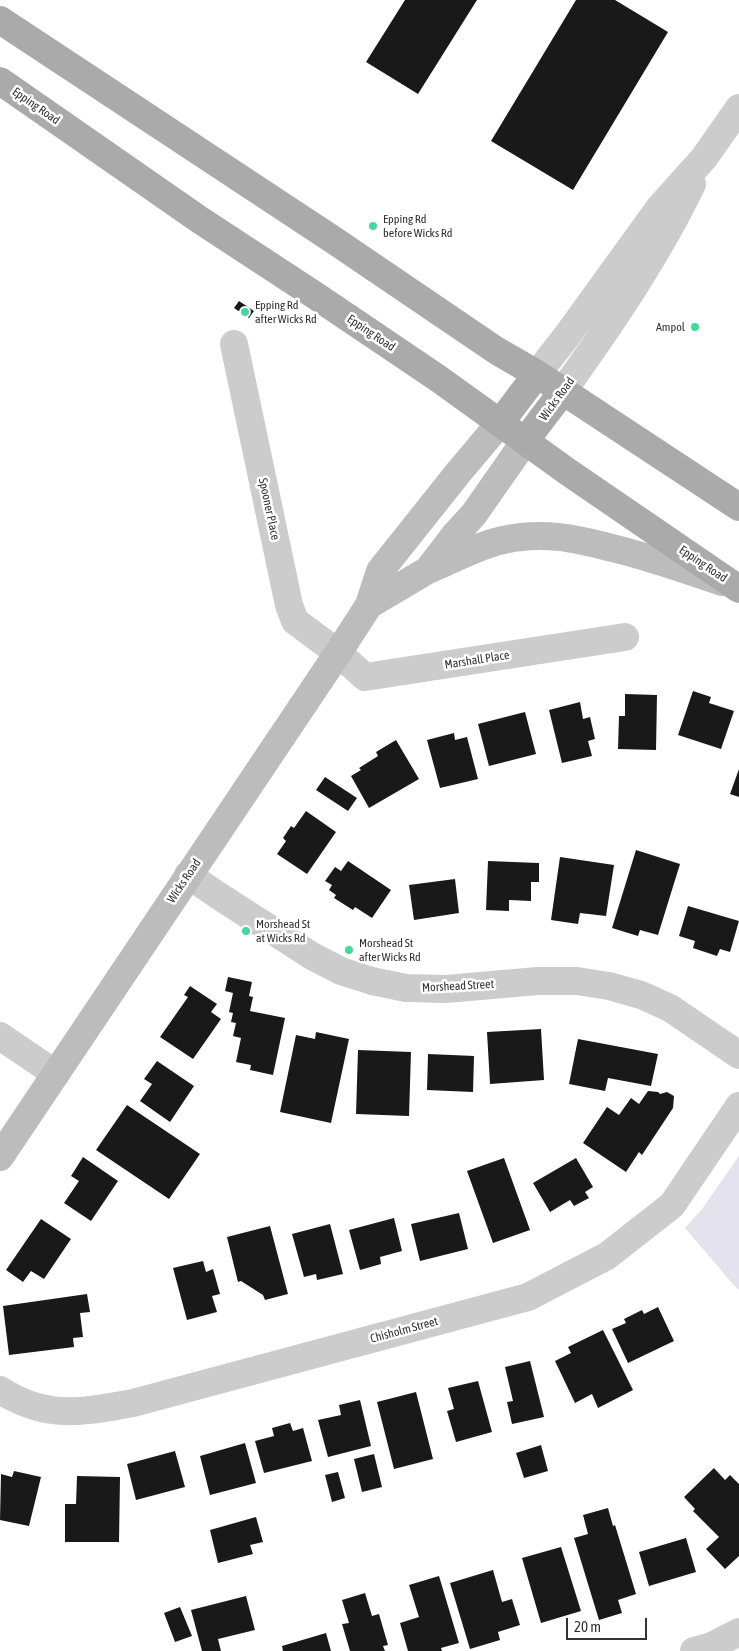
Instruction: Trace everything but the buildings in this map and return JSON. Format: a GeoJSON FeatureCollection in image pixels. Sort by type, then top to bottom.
{"type":"FeatureCollection","features":[{"type":"Feature","properties":{"kind":"main road"},"geometry":{"type":"LineString","coordinates":[[0,20],[335,241],[497,351],[537,374],[739,507]]}},
{"type":"Feature","properties":{"kind":"main road","name":"Epping Road"},"geometry":{"type":"LineString","coordinates":[[0,81],[200,220],[423,368],[568,472],[737,588]]}},
{"type":"Feature","properties":{"kind":"main road","name":"Wicks Road"},"geometry":{"type":"LineString","coordinates":[[0,1157],[338,653],[369,604],[380,571],[500,423],[537,374]]}},
{"type":"Feature","properties":{"kind":"main road","name":"Wicks Road"},"geometry":{"type":"LineString","coordinates":[[369,604],[428,570],[474,514],[563,391]]}},
{"type":"Feature","properties":{"kind":"main road"},"geometry":{"type":"LineString","coordinates":[[428,570],[491,543],[522,537],[554,535],[571,537],[628,552],[737,588]]}},
{"type":"Feature","properties":{"kind":"street","name":"Wicks Road"},"geometry":{"type":"LineString","coordinates":[[537,374],[566,338],[660,207],[704,158],[739,108]]}},
{"type":"Feature","properties":{"kind":"street","name":"Wicks Road"},"geometry":{"type":"LineString","coordinates":[[563,391],[590,353],[673,224],[704,158]]}},
{"type":"Feature","properties":{"kind":"street","name":"Spooner Place"},"geometry":{"type":"LineString","coordinates":[[234,344],[289,605],[295,621],[338,653]]}},
{"type":"Feature","properties":{"kind":"street","name":"Marshall Place"},"geometry":{"type":"LineString","coordinates":[[338,653],[365,677],[626,637]]}},
{"type":"Feature","properties":{"kind":"street","name":"Morshead Street"},"geometry":{"type":"LineString","coordinates":[[188,874],[312,956],[341,971],[372,981],[406,988],[446,989],[538,981],[576,981],[610,986],[641,995],[670,1008],[739,1055]]}},
{"type":"Feature","properties":{"kind":"street"},"geometry":{"type":"LineString","coordinates":[[0,1036],[56,1074]]}},
{"type":"Feature","properties":{"kind":"street","name":"Chisholm Street"},"geometry":{"type":"LineString","coordinates":[[0,1390],[22,1402],[41,1409],[64,1412],[88,1411],[143,1400],[528,1297],[607,1256],[672,1204],[739,1106]]}},
{"type":"Feature","properties":{"kind":"street"},"geometry":{"type":"LineString","coordinates":[[694,1651],[712,1646],[739,1632]]}},
{"type":"Feature","properties":{"kind":"shaded area"},"geometry":{"type":"Polygon","coordinates":[[[739,1156],[738,1290],[685,1228],[702,1209],[739,1156]]]}},
{"type":"Feature","properties":{"kind":"place","name":"Epping Rd before Wicks Rd"},"geometry":{"type":"Point","coordinates":[373,226]}},
{"type":"Feature","properties":{"kind":"place","name":"Epping Rd after Wicks Rd"},"geometry":{"type":"Point","coordinates":[245,312]}},
{"type":"Feature","properties":{"kind":"place","name":"Ampol"},"geometry":{"type":"Point","coordinates":[695,327]}},
{"type":"Feature","properties":{"kind":"place","name":"Morshead St at Wicks Rd"},"geometry":{"type":"Point","coordinates":[246,931]}},
{"type":"Feature","properties":{"kind":"place","name":"Morshead St after Wicks Rd"},"geometry":{"type":"Point","coordinates":[349,950]}}]}
